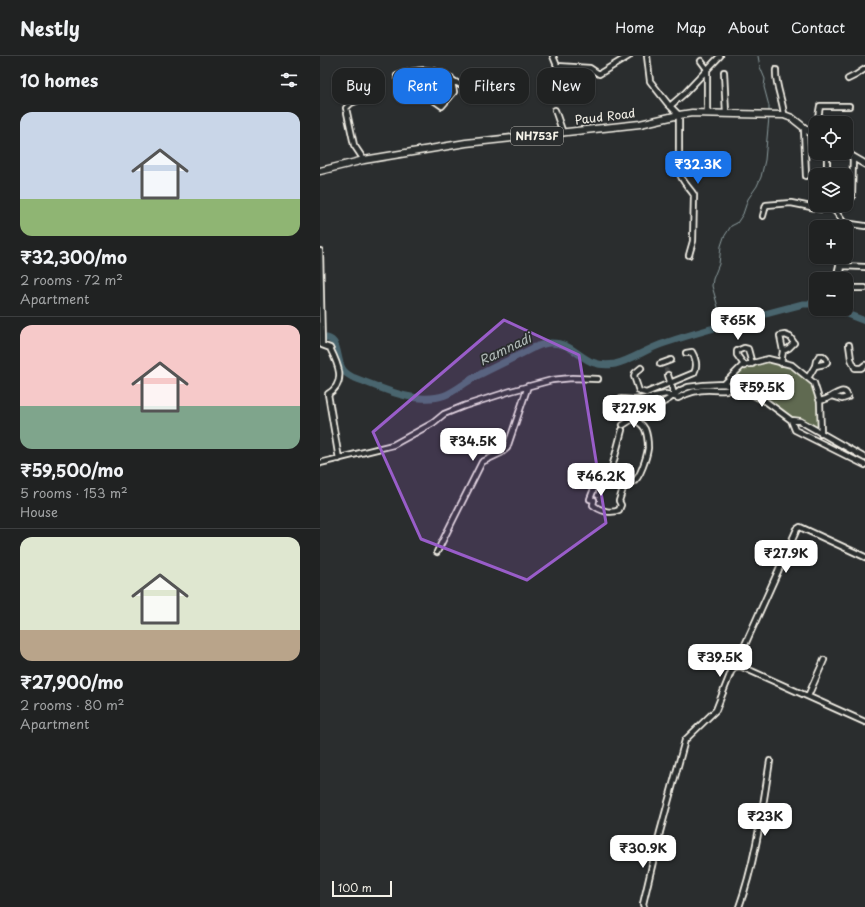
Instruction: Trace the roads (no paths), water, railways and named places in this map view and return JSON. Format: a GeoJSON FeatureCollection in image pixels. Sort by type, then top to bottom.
{"type":"FeatureCollection","features":[{"type":"Feature","properties":{"kind":"main road","name":"Paud Road"},"geometry":{"type":"LineString","coordinates":[[320,171],[364,160],[466,143],[640,124],[679,115],[706,113],[784,115],[792,118],[809,131]]}},
{"type":"Feature","properties":{"kind":"main road"},"geometry":{"type":"LineString","coordinates":[[853,157],[865,164]]}},
{"type":"Feature","properties":{"kind":"street"},"geometry":{"type":"LineString","coordinates":[[553,56],[557,66],[590,68],[599,74],[629,56]]}},
{"type":"Feature","properties":{"kind":"street"},"geometry":{"type":"LineString","coordinates":[[647,56],[650,81],[679,115],[679,171],[681,178],[694,195],[693,241],[689,255]]}},
{"type":"Feature","properties":{"kind":"street"},"geometry":{"type":"LineString","coordinates":[[670,106],[685,94],[720,56]]}},
{"type":"Feature","properties":{"kind":"street"},"geometry":{"type":"LineString","coordinates":[[701,61],[707,69],[706,113]]}},
{"type":"Feature","properties":{"kind":"street"},"geometry":{"type":"LineString","coordinates":[[848,78],[865,69]]}},
{"type":"Feature","properties":{"kind":"street"},"geometry":{"type":"LineString","coordinates":[[776,70],[776,82],[784,107],[784,115]]}},
{"type":"Feature","properties":{"kind":"street"},"geometry":{"type":"LineString","coordinates":[[417,71],[429,71],[440,73],[451,78],[454,92],[442,106],[421,94],[405,98],[397,76],[417,71]]}},
{"type":"Feature","properties":{"kind":"street"},"geometry":{"type":"LineString","coordinates":[[724,72],[726,113]]}},
{"type":"Feature","properties":{"kind":"street"},"geometry":{"type":"LineString","coordinates":[[350,104],[346,108],[354,145],[364,160]]}},
{"type":"Feature","properties":{"kind":"street"},"geometry":{"type":"LineString","coordinates":[[819,116],[820,106],[849,106]]}},
{"type":"Feature","properties":{"kind":"street"},"geometry":{"type":"LineString","coordinates":[[555,110],[563,133]]}},
{"type":"Feature","properties":{"kind":"street"},"geometry":{"type":"LineString","coordinates":[[804,128],[806,176]]}},
{"type":"Feature","properties":{"kind":"street"},"geometry":{"type":"LineString","coordinates":[[763,216],[766,205],[791,203],[809,207]]}},
{"type":"Feature","properties":{"kind":"street"},"geometry":{"type":"LineString","coordinates":[[853,225],[865,226]]}},
{"type":"Feature","properties":{"kind":"street"},"geometry":{"type":"LineString","coordinates":[[320,251],[322,345],[330,348],[336,359],[340,376],[336,390],[328,394],[339,459]]}},
{"type":"Feature","properties":{"kind":"street"},"geometry":{"type":"LineString","coordinates":[[841,272],[842,266],[865,267]]}},
{"type":"Feature","properties":{"kind":"street"},"geometry":{"type":"LineString","coordinates":[[853,288],[865,288]]}},
{"type":"Feature","properties":{"kind":"street"},"geometry":{"type":"LineString","coordinates":[[849,345],[855,368],[861,368],[865,365]]}},
{"type":"Feature","properties":{"kind":"street"},"geometry":{"type":"LineString","coordinates":[[744,366],[737,355],[737,351],[744,348],[748,349],[752,364]]}},
{"type":"Feature","properties":{"kind":"street"},"geometry":{"type":"LineString","coordinates":[[781,363],[783,350]]}},
{"type":"Feature","properties":{"kind":"street"},"geometry":{"type":"LineString","coordinates":[[641,368],[635,373],[634,376],[639,391],[646,393],[694,373],[696,364],[694,356],[692,352],[686,353]]}},
{"type":"Feature","properties":{"kind":"street"},"geometry":{"type":"LineString","coordinates":[[724,384],[742,366],[768,359],[792,365],[814,383],[820,401],[821,434]]}},
{"type":"Feature","properties":{"kind":"street"},"geometry":{"type":"LineString","coordinates":[[660,364],[670,360]]}},
{"type":"Feature","properties":{"kind":"street"},"geometry":{"type":"LineString","coordinates":[[808,378],[815,366]]}},
{"type":"Feature","properties":{"kind":"street"},"geometry":{"type":"LineString","coordinates":[[668,375],[673,395]]}},
{"type":"Feature","properties":{"kind":"street"},"geometry":{"type":"LineString","coordinates":[[320,463],[394,445],[433,423],[444,414],[464,406],[528,386],[552,380],[598,379]]}},
{"type":"Feature","properties":{"kind":"street"},"geometry":{"type":"LineString","coordinates":[[610,475],[623,427],[634,418],[634,414],[637,410],[669,400],[673,395],[688,387],[704,385],[724,384],[749,393],[764,400],[791,420],[800,421],[865,458]]}},
{"type":"Feature","properties":{"kind":"street"},"geometry":{"type":"LineString","coordinates":[[437,552],[482,462],[501,454],[506,448],[528,386]]}},
{"type":"Feature","properties":{"kind":"street"},"geometry":{"type":"LineString","coordinates":[[616,407],[621,399],[636,400],[666,394],[673,395],[678,398],[687,393],[699,390],[725,392],[736,389]]}},
{"type":"Feature","properties":{"kind":"street"},"geometry":{"type":"LineString","coordinates":[[820,401],[832,396]]}},
{"type":"Feature","properties":{"kind":"street"},"geometry":{"type":"LineString","coordinates":[[626,479],[619,501],[621,505],[619,510],[609,512],[597,509],[593,505],[594,500],[590,499],[600,473],[626,479],[633,482],[637,479],[647,454],[648,445],[645,430],[634,418]]}},
{"type":"Feature","properties":{"kind":"street"},"geometry":{"type":"LineString","coordinates":[[791,420],[795,430],[865,465]]}},
{"type":"Feature","properties":{"kind":"street"},"geometry":{"type":"LineString","coordinates":[[644,907],[643,904],[660,832],[685,740],[716,710],[731,672],[735,667],[797,529],[800,527],[865,557]]}},
{"type":"Feature","properties":{"kind":"street"},"geometry":{"type":"LineString","coordinates":[[808,696],[824,660]]}},
{"type":"Feature","properties":{"kind":"street"},"geometry":{"type":"LineString","coordinates":[[735,667],[740,666],[865,722]]}},
{"type":"Feature","properties":{"kind":"street"},"geometry":{"type":"LineString","coordinates":[[739,907],[751,866],[770,761]]}},
{"type":"Feature","properties":{"kind":"waterway"},"geometry":{"type":"LineString","coordinates":[[758,56],[760,67],[765,79],[764,87],[769,112]]}},
{"type":"Feature","properties":{"kind":"waterway"},"geometry":{"type":"LineString","coordinates":[[719,326],[718,307],[712,286],[713,279],[719,264],[721,246],[724,237],[731,226],[737,223],[743,214],[748,199],[761,177],[765,160],[769,117]]}},
{"type":"Feature","properties":{"kind":"waterway","name":"Ramnadi"},"geometry":{"type":"LineString","coordinates":[[320,338],[331,339],[334,342],[342,368],[345,373],[352,377],[403,395],[430,398],[444,396],[475,377],[541,345],[550,343],[559,344],[595,363],[604,365],[615,364],[628,360],[659,345],[700,332],[803,304],[809,304]]}},
{"type":"Feature","properties":{"kind":"waterway","name":"Ramnadi"},"geometry":{"type":"LineString","coordinates":[[852,316],[865,321]]}},
{"type":"Feature","properties":{"kind":"tunnel"},"geometry":{"type":"LineString","coordinates":[[664,362],[668,375]]}}]}
